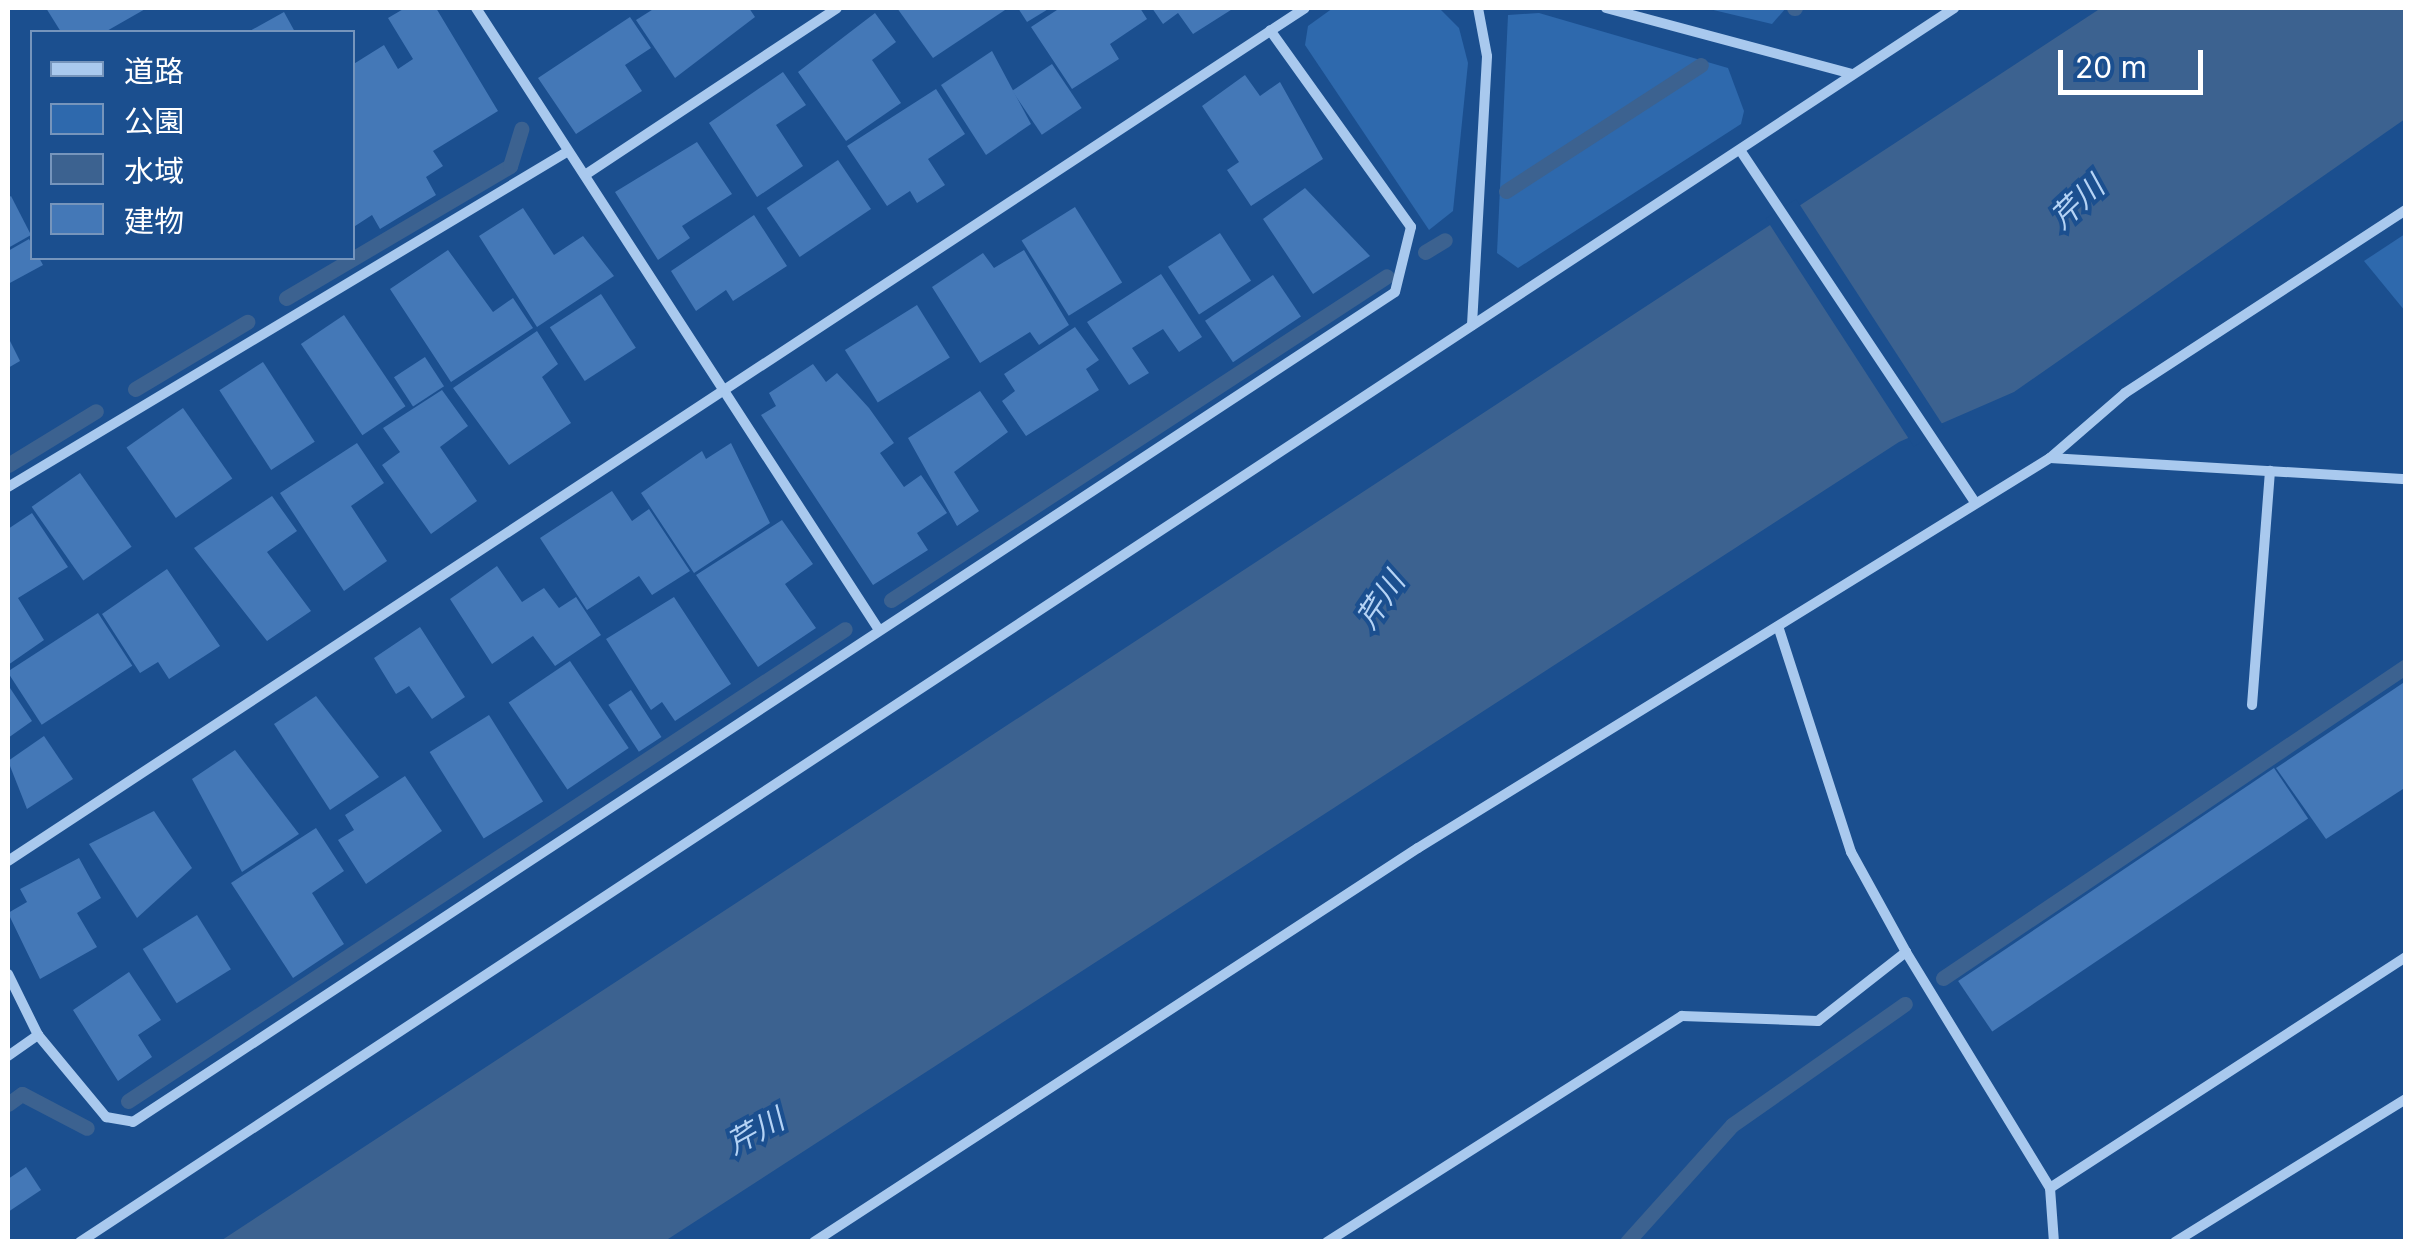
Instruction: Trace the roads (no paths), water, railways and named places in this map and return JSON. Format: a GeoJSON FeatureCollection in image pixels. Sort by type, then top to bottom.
{"type":"FeatureCollection","features":[{"type":"Feature","properties":{"kind":"street"},"geometry":{"type":"LineString","coordinates":[[476,8],[565,153],[585,176],[879,630]]}},
{"type":"Feature","properties":{"kind":"street"},"geometry":{"type":"LineString","coordinates":[[585,176],[838,8]]}},
{"type":"Feature","properties":{"kind":"street"},"geometry":{"type":"LineString","coordinates":[[8,862],[721,386],[1304,8]]}},
{"type":"Feature","properties":{"kind":"street"},"geometry":{"type":"LineString","coordinates":[[1472,325],[1486,56],[1478,8]]}},
{"type":"Feature","properties":{"kind":"street"},"geometry":{"type":"LineString","coordinates":[[1606,8],[1852,74]]}},
{"type":"Feature","properties":{"kind":"street"},"geometry":{"type":"LineString","coordinates":[[80,1242],[1954,8]]}},
{"type":"Feature","properties":{"kind":"street"},"geometry":{"type":"LineString","coordinates":[[8,974],[38,1035],[106,1117],[133,1122],[1395,292],[1412,227],[1270,30]]}},
{"type":"Feature","properties":{"kind":"street"},"geometry":{"type":"LineString","coordinates":[[1740,150],[1974,501]]}},
{"type":"Feature","properties":{"kind":"street"},"geometry":{"type":"LineString","coordinates":[[8,487],[565,153]]}},
{"type":"Feature","properties":{"kind":"street"},"geometry":{"type":"LineString","coordinates":[[814,1242],[1974,501],[2050,458],[2125,393],[2406,210]]}},
{"type":"Feature","properties":{"kind":"street"},"geometry":{"type":"LineString","coordinates":[[2050,458],[2406,479]]}},
{"type":"Feature","properties":{"kind":"street"},"geometry":{"type":"LineString","coordinates":[[2252,706],[2270,471]]}},
{"type":"Feature","properties":{"kind":"street"},"geometry":{"type":"LineString","coordinates":[[1778,626],[1844,834],[1906,952],[2050,1188],[2054,1242]]}},
{"type":"Feature","properties":{"kind":"street"},"geometry":{"type":"LineString","coordinates":[[1327,1242],[1682,1016],[1818,1021],[1906,952]]}},
{"type":"Feature","properties":{"kind":"street"},"geometry":{"type":"LineString","coordinates":[[2050,1188],[2406,957]]}},
{"type":"Feature","properties":{"kind":"street"},"geometry":{"type":"LineString","coordinates":[[8,1056],[38,1035]]}},
{"type":"Feature","properties":{"kind":"street"},"geometry":{"type":"LineString","coordinates":[[2174,1242],[2406,1099]]}},
{"type":"Feature","properties":{"kind":"water","name":"芹川"},"geometry":{"type":"Polygon","coordinates":[[[2101,8],[2405,8],[2405,119],[2014,392],[1899,442],[665,1241],[219,1242],[2101,8]]]}},
{"type":"Feature","properties":{"kind":"waterway"},"geometry":{"type":"LineString","coordinates":[[1506,191],[1701,65]]}},
{"type":"Feature","properties":{"kind":"waterway"},"geometry":{"type":"LineString","coordinates":[[355,257],[510,166],[521,129]]}},
{"type":"Feature","properties":{"kind":"waterway"},"geometry":{"type":"LineString","coordinates":[[1425,252],[1445,240]]}},
{"type":"Feature","properties":{"kind":"waterway"},"geometry":{"type":"LineString","coordinates":[[286,298],[350,260]]}},
{"type":"Feature","properties":{"kind":"waterway"},"geometry":{"type":"LineString","coordinates":[[891,600],[1387,276]]}},
{"type":"Feature","properties":{"kind":"waterway"},"geometry":{"type":"LineString","coordinates":[[135,389],[247,322]]}},
{"type":"Feature","properties":{"kind":"waterway"},"geometry":{"type":"LineString","coordinates":[[8,465],[96,411]]}},
{"type":"Feature","properties":{"kind":"waterway"},"geometry":{"type":"LineString","coordinates":[[128,1101],[845,629]]}},
{"type":"Feature","properties":{"kind":"waterway"},"geometry":{"type":"LineString","coordinates":[[1943,978],[2406,666]]}},
{"type":"Feature","properties":{"kind":"waterway"},"geometry":{"type":"LineString","coordinates":[[1627,1242],[1732,1125],[1905,1004]]}},
{"type":"Feature","properties":{"kind":"waterway"},"geometry":{"type":"LineString","coordinates":[[8,1104],[22,1094],[87,1128]]}}]}
